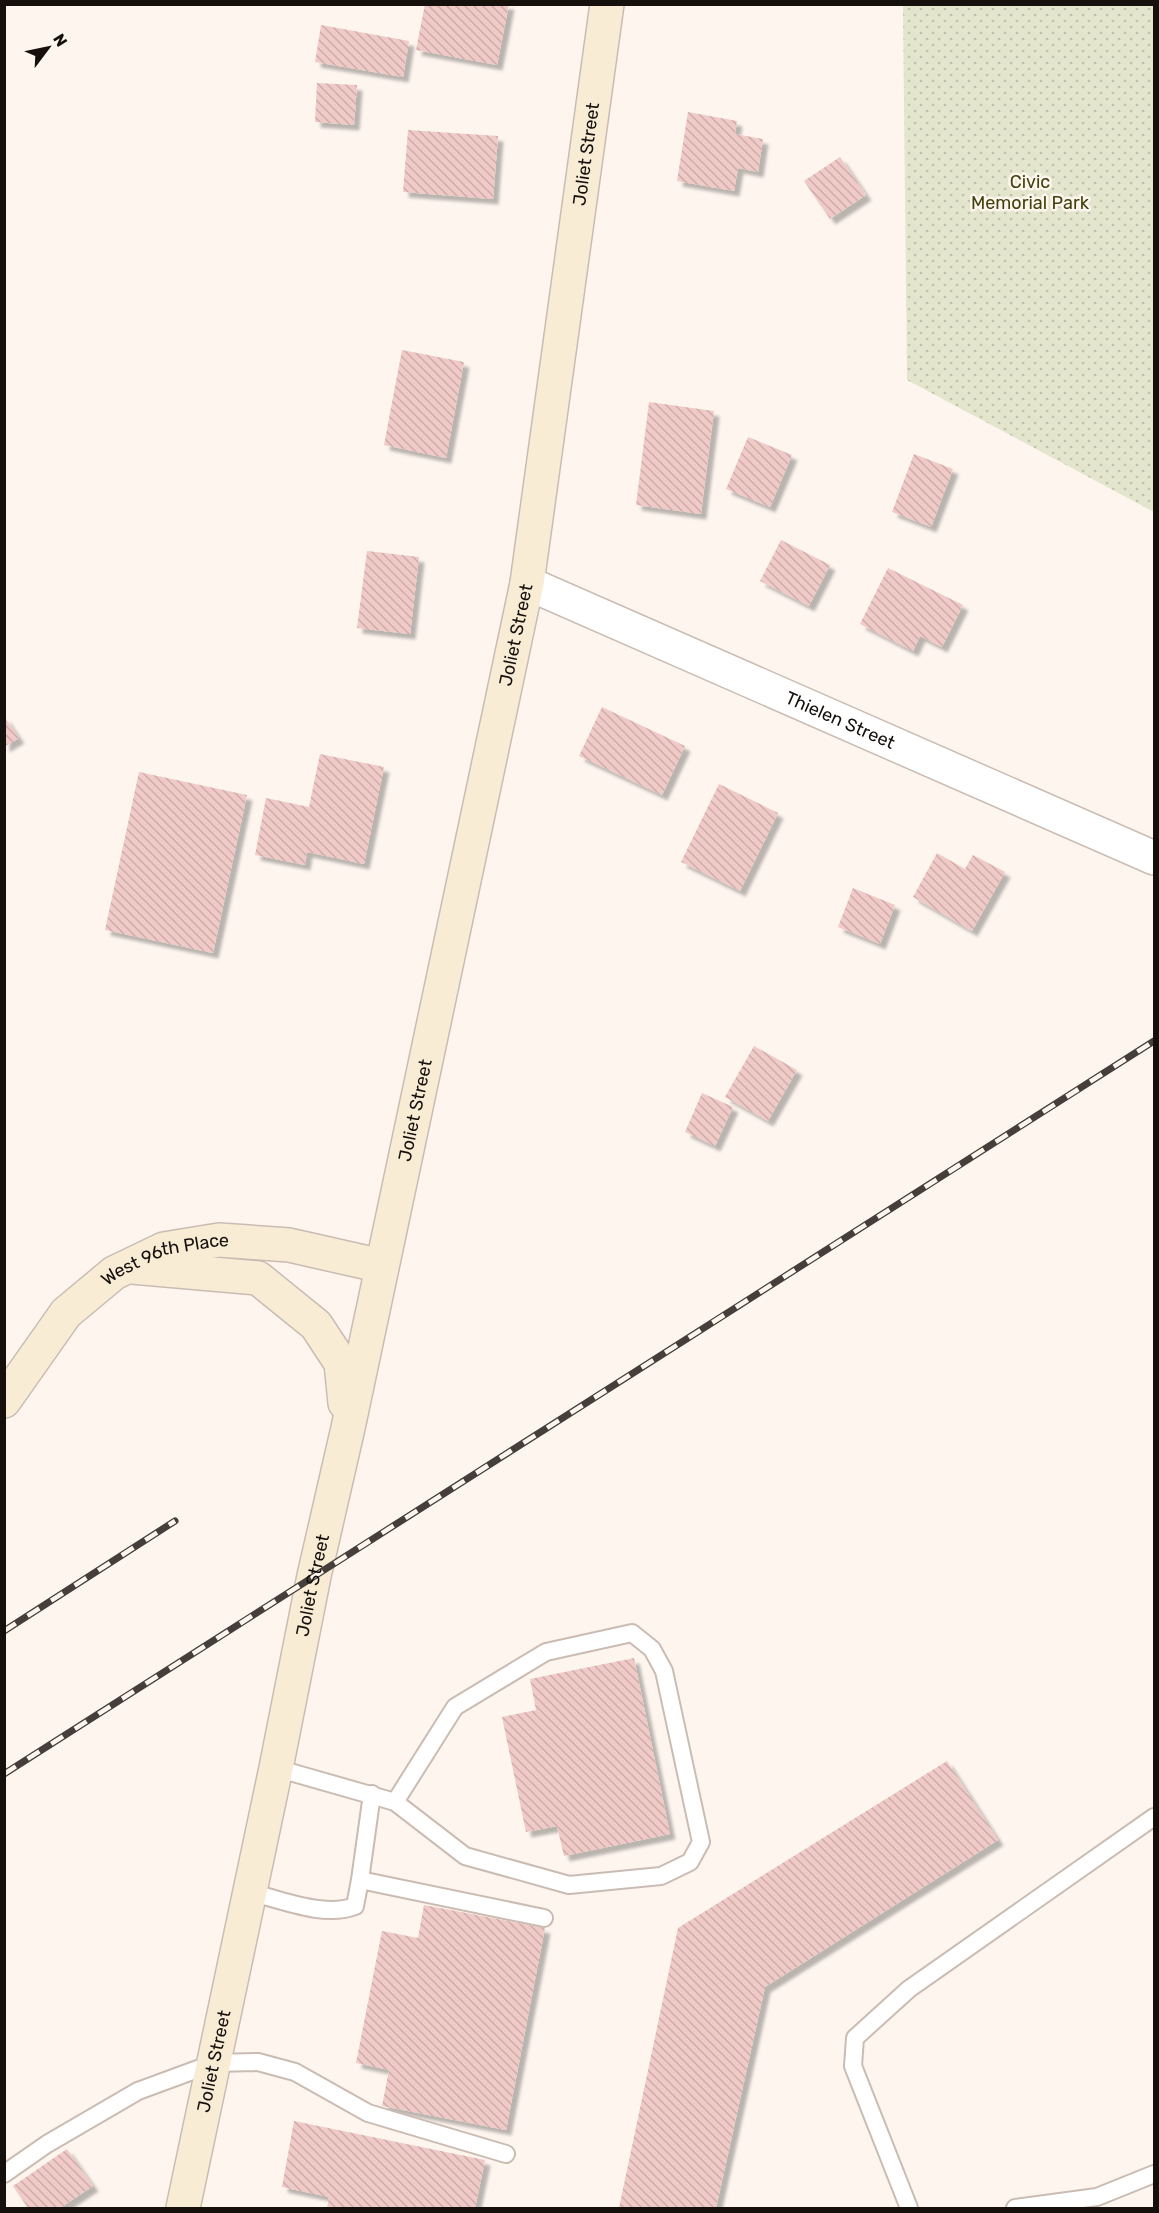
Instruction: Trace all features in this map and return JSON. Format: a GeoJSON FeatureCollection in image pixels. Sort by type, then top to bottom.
{"type":"FeatureCollection","features":[{"type":"Feature","properties":{"kind":"street","name":"Joliet Street"},"geometry":{"type":"LineString","coordinates":[[188,2207],[214,2063],[314,1576],[348,1428],[527,583],[607,4]]}},
{"type":"Feature","properties":{"kind":"street","name":"Thielen Street"},"geometry":{"type":"LineString","coordinates":[[527,583],[1155,858]]}},
{"type":"Feature","properties":{"kind":"street","name":"West 96th Place"},"geometry":{"type":"LineString","coordinates":[[4,1401],[66,1313],[114,1273],[164,1249],[219,1240],[289,1245],[382,1266]]}},
{"type":"Feature","properties":{"kind":"street"},"geometry":{"type":"LineString","coordinates":[[127,1267],[258,1278],[316,1325],[341,1363],[348,1428]]}},
{"type":"Feature","properties":{"kind":"lane"},"geometry":{"type":"LineString","coordinates":[[276,1768],[394,1802],[465,1856],[569,1885],[661,1876],[690,1862],[701,1842],[664,1671],[652,1649],[632,1632],[546,1652],[455,1707],[394,1802]]}},
{"type":"Feature","properties":{"kind":"lane"},"geometry":{"type":"LineString","coordinates":[[250,1892],[322,1910],[343,1910],[355,1906],[372,1794]]}},
{"type":"Feature","properties":{"kind":"lane"},"geometry":{"type":"LineString","coordinates":[[909,2208],[853,2066],[855,2038],[909,1989],[1155,1817]]}},
{"type":"Feature","properties":{"kind":"lane"},"geometry":{"type":"LineString","coordinates":[[360,1880],[544,1918]]}},
{"type":"Feature","properties":{"kind":"lane"},"geometry":{"type":"LineString","coordinates":[[4,2174],[47,2144],[138,2091],[214,2063],[258,2062],[295,2072],[368,2113],[506,2154]]}},
{"type":"Feature","properties":{"kind":"lane"},"geometry":{"type":"LineString","coordinates":[[1015,2208],[1097,2197],[1155,2174]]}},
{"type":"Feature","properties":{"kind":"green space","name":"Civic Memorial Park"},"geometry":{"type":"Polygon","coordinates":[[[903,5],[1154,5],[1154,512],[907,380],[903,5]]]}},
{"type":"Feature","properties":{"kind":"building"},"geometry":{"type":"Polygon","coordinates":[[[425,4],[509,4],[497,65],[416,50],[425,4]]]}},
{"type":"Feature","properties":{"kind":"building"},"geometry":{"type":"Polygon","coordinates":[[[321,25],[409,41],[403,77],[315,62],[321,25]]]}},
{"type":"Feature","properties":{"kind":"building"},"geometry":{"type":"Polygon","coordinates":[[[317,83],[357,85],[354,125],[315,122],[317,83]]]}},
{"type":"Feature","properties":{"kind":"building"},"geometry":{"type":"Polygon","coordinates":[[[688,112],[737,121],[735,134],[763,139],[758,172],[738,168],[734,191],[677,181],[688,112]]]}},
{"type":"Feature","properties":{"kind":"building"},"geometry":{"type":"Polygon","coordinates":[[[408,130],[498,136],[493,199],[403,192],[408,130]]]}},
{"type":"Feature","properties":{"kind":"building"},"geometry":{"type":"Polygon","coordinates":[[[840,157],[866,195],[830,219],[804,181],[840,157]]]}},
{"type":"Feature","properties":{"kind":"building"},"geometry":{"type":"Polygon","coordinates":[[[402,350],[464,362],[446,458],[384,445],[402,350]]]}},
{"type":"Feature","properties":{"kind":"building"},"geometry":{"type":"Polygon","coordinates":[[[649,402],[714,411],[701,514],[636,505],[649,402]]]}},
{"type":"Feature","properties":{"kind":"building"},"geometry":{"type":"Polygon","coordinates":[[[748,437],[792,455],[770,507],[726,489],[748,437]]]}},
{"type":"Feature","properties":{"kind":"building"},"geometry":{"type":"Polygon","coordinates":[[[914,454],[953,469],[931,527],[892,512],[914,454]]]}},
{"type":"Feature","properties":{"kind":"building"},"geometry":{"type":"Polygon","coordinates":[[[781,540],[830,565],[809,606],[760,581],[781,540]]]}},
{"type":"Feature","properties":{"kind":"building"},"geometry":{"type":"Polygon","coordinates":[[[367,551],[419,557],[410,634],[357,628],[367,551]]]}},
{"type":"Feature","properties":{"kind":"building"},"geometry":{"type":"Polygon","coordinates":[[[888,568],[963,605],[942,647],[920,636],[913,651],[860,624],[888,568]]]}},
{"type":"Feature","properties":{"kind":"building"},"geometry":{"type":"Polygon","coordinates":[[[602,707],[685,746],[662,795],[579,756],[602,707]]]}},
{"type":"Feature","properties":{"kind":"building"},"geometry":{"type":"Polygon","coordinates":[[[4,716],[19,738],[4,747],[4,716]]]}},
{"type":"Feature","properties":{"kind":"building"},"geometry":{"type":"Polygon","coordinates":[[[320,754],[384,767],[364,864],[307,852],[305,865],[255,855],[266,798],[309,807],[320,754]]]}},
{"type":"Feature","properties":{"kind":"building"},"geometry":{"type":"Polygon","coordinates":[[[139,772],[247,795],[213,953],[105,930],[139,772]]]}},
{"type":"Feature","properties":{"kind":"building"},"geometry":{"type":"Polygon","coordinates":[[[719,784],[778,813],[740,891],[681,862],[719,784]]]}},
{"type":"Feature","properties":{"kind":"building"},"geometry":{"type":"Polygon","coordinates":[[[937,853],[965,869],[973,855],[1005,872],[972,931],[913,897],[937,853]]]}},
{"type":"Feature","properties":{"kind":"building"},"geometry":{"type":"Polygon","coordinates":[[[853,888],[895,905],[880,944],[838,927],[853,888]]]}},
{"type":"Feature","properties":{"kind":"building"},"geometry":{"type":"Polygon","coordinates":[[[754,1046],[797,1070],[768,1121],[725,1097],[754,1046]]]}},
{"type":"Feature","properties":{"kind":"building"},"geometry":{"type":"Polygon","coordinates":[[[702,1093],[733,1107],[715,1146],[685,1132],[702,1093]]]}},
{"type":"Feature","properties":{"kind":"building"},"geometry":{"type":"Polygon","coordinates":[[[634,1658],[670,1834],[564,1856],[557,1826],[526,1832],[502,1717],[536,1710],[530,1679],[634,1658]]]}},
{"type":"Feature","properties":{"kind":"building"},"geometry":{"type":"Polygon","coordinates":[[[947,1761],[998,1840],[765,1987],[716,2208],[619,2208],[678,1928],[947,1761]]]}},
{"type":"Feature","properties":{"kind":"building"},"geometry":{"type":"Polygon","coordinates":[[[424,1905],[545,1928],[506,2130],[382,2106],[389,2070],[356,2063],[382,1931],[418,1938],[424,1905]]]}},
{"type":"Feature","properties":{"kind":"building"},"geometry":{"type":"Polygon","coordinates":[[[294,2121],[485,2160],[475,2208],[327,2208],[329,2197],[282,2187],[294,2121]]]}},
{"type":"Feature","properties":{"kind":"building"},"geometry":{"type":"Polygon","coordinates":[[[67,2149],[93,2186],[60,2208],[28,2208],[13,2186],[67,2149]]]}},
{"type":"Feature","properties":{"kind":"railway"},"geometry":{"type":"LineString","coordinates":[[4,1774],[1154,1041]]}},
{"type":"Feature","properties":{"kind":"railway"},"geometry":{"type":"LineString","coordinates":[[4,1631],[175,1521]]}}]}
